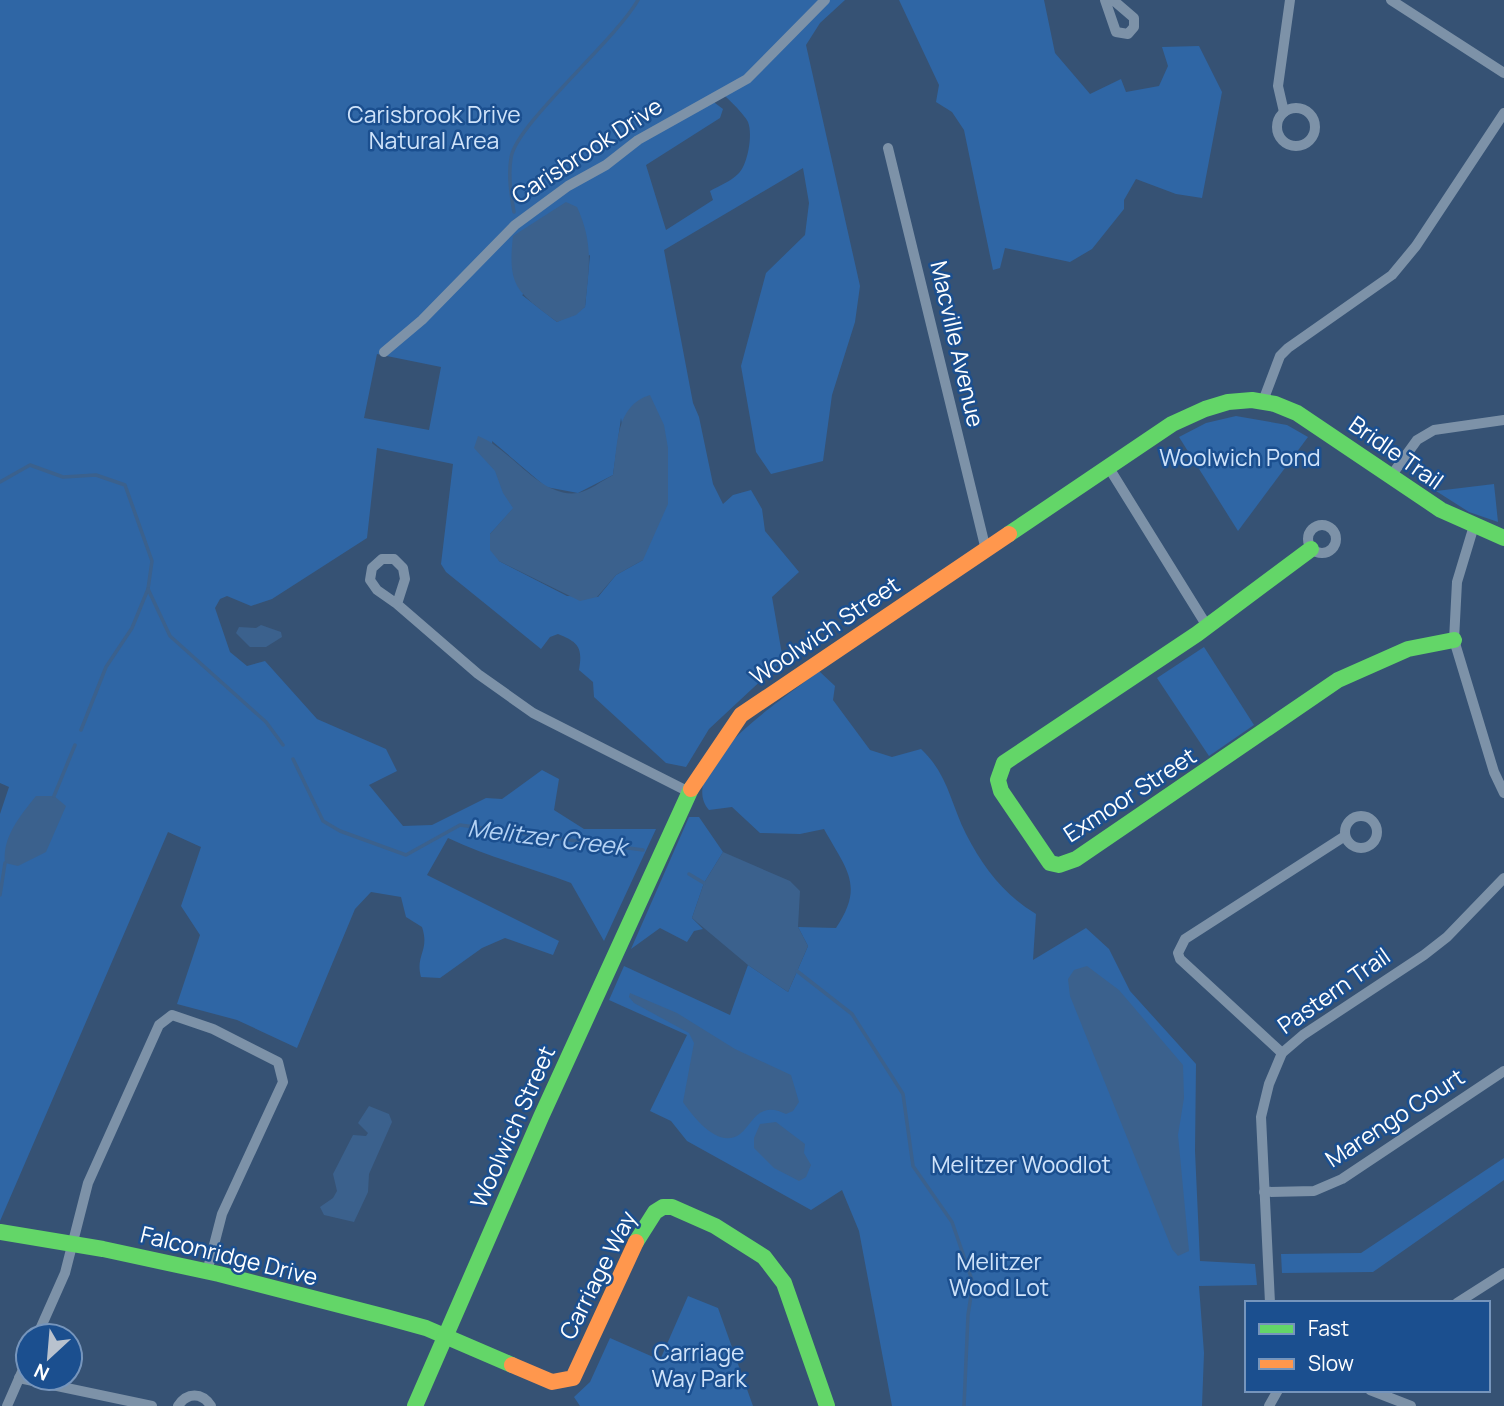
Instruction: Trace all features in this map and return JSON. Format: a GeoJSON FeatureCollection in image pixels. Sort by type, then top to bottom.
{"type":"FeatureCollection","features":[{"type":"Feature","properties":{"kind":"street","name":"Carisbrook Drive"},"geometry":{"type":"LineString","coordinates":[[384,352],[422,320],[515,225],[568,187],[606,165],[638,140],[747,79],[824,0]]}},
{"type":"Feature","properties":{"kind":"street"},"geometry":{"type":"LineString","coordinates":[[1105,0],[1111,26],[1116,32],[1128,34],[1134,27],[1134,18],[1113,0]]}},
{"type":"Feature","properties":{"kind":"street"},"geometry":{"type":"LineString","coordinates":[[1284,112],[1278,86],[1290,0]]}},
{"type":"Feature","properties":{"kind":"street"},"geometry":{"type":"LineString","coordinates":[[1391,0],[1504,74]]}},
{"type":"Feature","properties":{"kind":"street"},"geometry":{"type":"LineString","coordinates":[[1264,401],[1280,356],[1377,288],[1416,246],[1504,113]]}},
{"type":"Feature","properties":{"kind":"street","name":"Macville Avenue"},"geometry":{"type":"LineString","coordinates":[[888,148],[986,550]]}},
{"type":"Feature","properties":{"kind":"street","name":"Woolwich Street"},"geometry":{"type":"LineString","coordinates":[[415,1406],[689,792],[716,743],[741,715],[1172,424],[1192,413],[1234,401],[1264,401]]}},
{"type":"Feature","properties":{"kind":"street","name":"Bridle Trail"},"geometry":{"type":"LineString","coordinates":[[1264,401],[1320,426],[1441,512],[1473,529],[1504,538]]}},
{"type":"Feature","properties":{"kind":"street"},"geometry":{"type":"LineString","coordinates":[[1391,477],[1417,440],[1434,430],[1504,420]]}},
{"type":"Feature","properties":{"kind":"street"},"geometry":{"type":"LineString","coordinates":[[1110,468],[1207,626],[1311,549]]}},
{"type":"Feature","properties":{"kind":"street"},"geometry":{"type":"LineString","coordinates":[[1473,529],[1457,582],[1454,640],[1494,772],[1504,793]]}},
{"type":"Feature","properties":{"kind":"street"},"geometry":{"type":"LineString","coordinates":[[397,604],[478,674],[533,713],[689,792]]}},
{"type":"Feature","properties":{"kind":"street","name":"Exmoor Street"},"geometry":{"type":"LineString","coordinates":[[1207,626],[1004,763],[998,780],[1001,792],[1050,863],[1059,865],[1076,859],[1244,747],[1338,680],[1408,649],[1454,640]]}},
{"type":"Feature","properties":{"kind":"street"},"geometry":{"type":"LineString","coordinates":[[1282,1054],[1180,959],[1178,953],[1185,939],[1345,836]]}},
{"type":"Feature","properties":{"kind":"street","name":"Pastern Trail"},"geometry":{"type":"LineString","coordinates":[[1270,1301],[1261,1117],[1269,1084],[1282,1054],[1303,1035],[1447,937],[1504,878]]}},
{"type":"Feature","properties":{"kind":"street"},"geometry":{"type":"LineString","coordinates":[[43,1322],[65,1273],[88,1184],[159,1025],[173,1015],[214,1029],[278,1062],[282,1070],[283,1082],[221,1216],[207,1272]]}},
{"type":"Feature","properties":{"kind":"street","name":"Marengo Court"},"geometry":{"type":"LineString","coordinates":[[1264,1192],[1314,1191],[1342,1179],[1504,1071]]}},
{"type":"Feature","properties":{"kind":"street","name":"Carriage Way"},"geometry":{"type":"LineString","coordinates":[[445,1336],[552,1382],[564,1382],[573,1378],[644,1225],[663,1207],[675,1208],[734,1236],[763,1255],[776,1269],[784,1283],[827,1406]]}},
{"type":"Feature","properties":{"kind":"street","name":"Falconridge Drive"},"geometry":{"type":"LineString","coordinates":[[0,1232],[72,1243],[207,1272],[386,1317],[445,1336]]}},
{"type":"Feature","properties":{"kind":"street"},"geometry":{"type":"LineString","coordinates":[[1460,1301],[1504,1273]]}},
{"type":"Feature","properties":{"kind":"street"},"geometry":{"type":"LineString","coordinates":[[7,1406],[14,1390]]}},
{"type":"Feature","properties":{"kind":"street"},"geometry":{"type":"LineString","coordinates":[[84,1392],[152,1406]]}},
{"type":"Feature","properties":{"kind":"street"},"geometry":{"type":"LineString","coordinates":[[1394,1394],[1411,1406]]}},
{"type":"Feature","properties":{"kind":"street"},"geometry":{"type":"LineString","coordinates":[[178,1406],[184,1398],[196,1395],[205,1398],[211,1406]]}},
{"type":"Feature","properties":{"kind":"green space","name":"Carisbrook Drive Natural Area"},"geometry":{"type":"Polygon","coordinates":[[[0,0],[845,0],[820,23],[806,45],[860,286],[855,322],[832,395],[823,461],[771,474],[756,452],[741,366],[766,273],[805,235],[809,203],[803,168],[664,250],[693,403],[699,417],[713,484],[723,504],[733,495],[751,490],[762,509],[765,531],[799,572],[772,597],[783,660],[709,729],[686,767],[666,763],[594,697],[593,682],[579,670],[578,646],[558,634],[550,637],[541,649],[446,572],[441,564],[453,464],[377,448],[367,538],[272,599],[251,606],[227,596],[220,599],[215,608],[230,652],[247,666],[265,661],[317,719],[386,749],[397,771],[369,785],[403,826],[432,825],[486,798],[502,799],[542,770],[559,779],[554,810],[584,829],[656,829],[604,941],[571,883],[448,838],[427,875],[559,941],[553,955],[505,938],[482,948],[440,978],[421,977],[420,963],[424,942],[422,927],[406,917],[401,897],[371,892],[355,909],[297,1048],[237,1020],[177,1004],[200,935],[181,906],[201,847],[168,832],[0,1221],[0,814],[9,787],[0,783],[0,0]],[[719,91],[707,97],[723,109],[720,118],[646,165],[666,230],[713,200],[710,191],[738,174],[747,157],[750,134],[746,119],[719,91]],[[590,255],[522,295],[557,322],[585,307],[590,255]],[[377,354],[364,418],[429,430],[441,367],[377,354]],[[621,418],[613,475],[578,493],[546,487],[492,441],[498,476],[514,508],[490,534],[499,561],[567,596],[598,597],[616,575],[643,560],[621,418]]]}},
{"type":"Feature","properties":{"kind":"green space"},"geometry":{"type":"Polygon","coordinates":[[[899,0],[1044,0],[1055,53],[1090,94],[1121,79],[1126,92],[1159,86],[1168,66],[1162,47],[1199,46],[1222,92],[1202,198],[1176,194],[1136,179],[1124,200],[1124,209],[1092,249],[1070,262],[1005,248],[1000,268],[993,270],[964,130],[952,112],[936,102],[939,85],[899,0]]]}},
{"type":"Feature","properties":{"kind":"green space","name":"Woolwich Pond"},"geometry":{"type":"Polygon","coordinates":[[[1236,416],[1287,425],[1308,437],[1238,531],[1179,437],[1206,423],[1236,416]]]}},
{"type":"Feature","properties":{"kind":"green space"},"geometry":{"type":"Polygon","coordinates":[[[1494,484],[1498,522],[1469,512],[1436,491],[1494,484]]]}},
{"type":"Feature","properties":{"kind":"green space"},"geometry":{"type":"Polygon","coordinates":[[[1204,647],[1254,725],[1209,756],[1157,678],[1204,647]]]}},
{"type":"Feature","properties":{"kind":"green space","name":"Melitzer Woodlot"},"geometry":{"type":"Polygon","coordinates":[[[819,671],[835,686],[833,700],[870,750],[892,757],[921,749],[937,768],[966,834],[980,858],[1004,889],[1036,914],[1033,960],[1086,928],[1109,949],[1130,991],[1196,1064],[1195,1151],[1200,1261],[1255,1264],[1257,1285],[1199,1286],[1204,1353],[1202,1406],[892,1406],[859,1231],[842,1190],[811,1210],[687,1141],[671,1121],[650,1111],[687,1035],[609,1000],[624,966],[730,1015],[748,965],[788,992],[808,946],[798,927],[836,928],[845,913],[851,888],[849,877],[824,829],[800,834],[760,833],[732,807],[709,810],[702,793],[707,774],[740,733],[819,671]]]}},
{"type":"Feature","properties":{"kind":"green space"},"geometry":{"type":"Polygon","coordinates":[[[689,817],[699,817],[723,852],[704,883],[692,918],[703,929],[694,931],[687,942],[660,928],[631,949],[689,817]]]}},
{"type":"Feature","properties":{"kind":"green space"},"geometry":{"type":"Polygon","coordinates":[[[1504,1158],[1504,1180],[1373,1272],[1282,1273],[1281,1254],[1361,1253],[1504,1158]]]}},
{"type":"Feature","properties":{"kind":"green space","name":"Carriage Way Park"},"geometry":{"type":"Polygon","coordinates":[[[688,1296],[718,1308],[753,1406],[580,1406],[574,1397],[590,1382],[610,1338],[660,1360],[688,1296]]]}},
{"type":"Feature","properties":{"kind":"shaded area"},"geometry":{"type":"Polygon","coordinates":[[[566,202],[577,207],[586,233],[588,280],[585,307],[576,315],[557,322],[518,287],[512,267],[513,236],[566,202]]]}},
{"type":"Feature","properties":{"kind":"shaded area"},"geometry":{"type":"Polygon","coordinates":[[[650,395],[664,425],[668,448],[668,504],[643,560],[616,575],[597,597],[580,601],[499,561],[490,550],[490,534],[513,508],[503,493],[495,471],[474,448],[478,436],[502,451],[538,481],[564,493],[578,493],[613,475],[624,417],[639,400],[650,395]]]}},
{"type":"Feature","properties":{"kind":"shaded area"},"geometry":{"type":"Polygon","coordinates":[[[261,625],[281,632],[282,637],[266,647],[250,647],[236,633],[239,627],[256,628],[261,625]]]}},
{"type":"Feature","properties":{"kind":"shaded area"},"geometry":{"type":"Polygon","coordinates":[[[36,796],[54,796],[66,806],[46,852],[18,866],[5,863],[9,836],[36,796]]]}},
{"type":"Feature","properties":{"kind":"shaded area"},"geometry":{"type":"Polygon","coordinates":[[[723,852],[790,881],[800,891],[798,927],[808,946],[788,992],[748,965],[692,918],[704,883],[723,852]]]}},
{"type":"Feature","properties":{"kind":"shaded area"},"geometry":{"type":"Polygon","coordinates":[[[1087,966],[1119,990],[1183,1065],[1184,1098],[1178,1135],[1189,1251],[1178,1256],[1172,1249],[1070,996],[1068,979],[1074,970],[1087,966]]]}},
{"type":"Feature","properties":{"kind":"shaded area"},"geometry":{"type":"Polygon","coordinates":[[[630,993],[677,1013],[735,1049],[791,1075],[799,1102],[793,1111],[786,1114],[773,1110],[764,1111],[740,1134],[732,1138],[724,1138],[707,1130],[683,1102],[694,1043],[689,1033],[634,1003],[629,997],[630,993]]]}},
{"type":"Feature","properties":{"kind":"shaded area"},"geometry":{"type":"Polygon","coordinates":[[[369,1106],[389,1114],[392,1122],[369,1174],[368,1192],[354,1222],[324,1215],[320,1207],[333,1198],[337,1191],[333,1174],[353,1135],[366,1136],[368,1133],[358,1123],[369,1106]]]}},
{"type":"Feature","properties":{"kind":"shaded area"},"geometry":{"type":"Polygon","coordinates":[[[776,1122],[805,1144],[804,1153],[811,1165],[806,1177],[799,1181],[774,1168],[754,1148],[754,1138],[760,1124],[776,1122]]]}},
{"type":"Feature","properties":{"kind":"waterway"},"geometry":{"type":"LineString","coordinates":[[514,212],[510,171],[511,158],[517,143],[529,125],[609,37],[638,0]]}},
{"type":"Feature","properties":{"kind":"waterway","name":"Melitzer Creek"},"geometry":{"type":"LineString","coordinates":[[0,482],[30,465],[63,477],[96,475],[125,485],[152,561],[148,589],[132,628],[106,667],[81,730]]}},
{"type":"Feature","properties":{"kind":"waterway","name":"Melitzer Creek"},"geometry":{"type":"LineString","coordinates":[[148,589],[170,636],[266,722],[283,745]]}},
{"type":"Feature","properties":{"kind":"waterway"},"geometry":{"type":"LineString","coordinates":[[54,796],[75,745]]}},
{"type":"Feature","properties":{"kind":"waterway","name":"Melitzer Creek"},"geometry":{"type":"LineString","coordinates":[[293,759],[323,821],[340,831],[406,855],[460,825],[643,850]]}},
{"type":"Feature","properties":{"kind":"waterway"},"geometry":{"type":"LineString","coordinates":[[0,895],[5,863]]}},
{"type":"Feature","properties":{"kind":"waterway"},"geometry":{"type":"LineString","coordinates":[[689,874],[704,883]]}},
{"type":"Feature","properties":{"kind":"waterway","name":"Melitzer Creek"},"geometry":{"type":"LineString","coordinates":[[797,971],[852,1014],[903,1094],[913,1166],[952,1222],[973,1283],[968,1315],[964,1406]]}},
{"type":"Feature","properties":{"kind":"traffic: fast"},"geometry":{"type":"LineString","coordinates":[[1009,534],[1172,424],[1228,402],[1252,400],[1275,404],[1297,413],[1441,510],[1504,538]]}},
{"type":"Feature","properties":{"kind":"traffic: fast"},"geometry":{"type":"LineString","coordinates":[[1311,549],[1197,634],[1004,763],[998,780],[1001,791],[1050,863],[1059,865],[1076,859],[1338,680],[1408,649],[1454,640]]}},
{"type":"Feature","properties":{"kind":"traffic: fast"},"geometry":{"type":"LineString","coordinates":[[415,1406],[541,1117],[691,789]]}},
{"type":"Feature","properties":{"kind":"traffic: fast"},"geometry":{"type":"LineString","coordinates":[[636,1242],[655,1212],[663,1207],[672,1207],[715,1226],[764,1257],[784,1283],[827,1406]]}},
{"type":"Feature","properties":{"kind":"traffic: fast"},"geometry":{"type":"LineString","coordinates":[[0,1232],[103,1249],[219,1274],[386,1317],[426,1328],[512,1365]]}},
{"type":"Feature","properties":{"kind":"traffic: slow"},"geometry":{"type":"LineString","coordinates":[[691,789],[741,715],[1009,534]]}},
{"type":"Feature","properties":{"kind":"traffic: slow"},"geometry":{"type":"LineString","coordinates":[[512,1365],[552,1382],[573,1378],[636,1242]]}},
{"type":"Feature","properties":{"kind":"park label","name":"Melitzer Wood Lot"},"geometry":{"type":"Point","coordinates":[999,1275]}}]}
